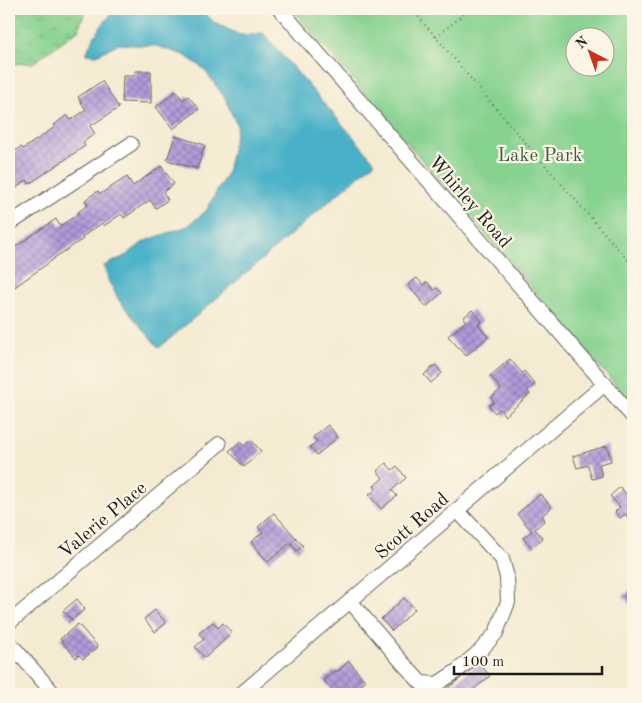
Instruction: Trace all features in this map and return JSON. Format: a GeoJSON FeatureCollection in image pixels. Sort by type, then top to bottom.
{"type":"FeatureCollection","features":[{"type":"Feature","properties":{"kind":"street","name":"Whirley Road"},"geometry":{"type":"LineString","coordinates":[[280,9],[633,418]]}},
{"type":"Feature","properties":{"kind":"street"},"geometry":{"type":"LineString","coordinates":[[9,224],[131,144]]}},
{"type":"Feature","properties":{"kind":"street","name":"Scott Road"},"geometry":{"type":"LineString","coordinates":[[241,694],[604,384]]}},
{"type":"Feature","properties":{"kind":"street","name":"Valerie Place"},"geometry":{"type":"LineString","coordinates":[[9,623],[219,444]]}},
{"type":"Feature","properties":{"kind":"street"},"geometry":{"type":"LineString","coordinates":[[350,601],[421,683],[437,684],[481,650],[496,633],[508,602],[507,577],[502,559],[457,510]]}},
{"type":"Feature","properties":{"kind":"street"},"geometry":{"type":"LineString","coordinates":[[9,642],[54,694]]}},
{"type":"Feature","properties":{"kind":"path"},"geometry":{"type":"LineString","coordinates":[[412,9],[633,266]]}},
{"type":"Feature","properties":{"kind":"path"},"geometry":{"type":"LineString","coordinates":[[436,37],[470,9]]}},
{"type":"Feature","properties":{"kind":"green space"},"geometry":{"type":"Polygon","coordinates":[[[9,9],[86,9],[78,30],[33,63],[9,64],[9,9]]]}},
{"type":"Feature","properties":{"kind":"green space","name":"Lake Park"},"geometry":{"type":"Polygon","coordinates":[[[292,9],[633,9],[633,405],[292,9]]]}},
{"type":"Feature","properties":{"kind":"water"},"geometry":{"type":"Polygon","coordinates":[[[116,9],[201,9],[215,23],[240,35],[263,33],[375,162],[159,348],[120,302],[109,282],[104,266],[125,256],[145,241],[188,226],[206,211],[227,173],[237,126],[225,98],[203,68],[184,55],[156,46],[117,44],[97,55],[86,54],[99,30],[116,9]]]}},
{"type":"Feature","properties":{"kind":"building"},"geometry":{"type":"Polygon","coordinates":[[[135,71],[151,71],[151,103],[122,102],[123,76],[135,76],[135,71]]]}},
{"type":"Feature","properties":{"kind":"building"},"geometry":{"type":"Polygon","coordinates":[[[102,81],[119,108],[90,126],[95,134],[83,142],[85,146],[29,184],[27,180],[9,193],[9,155],[21,147],[23,149],[55,127],[54,125],[67,115],[71,120],[86,110],[78,97],[102,81]]]}},
{"type":"Feature","properties":{"kind":"building"},"geometry":{"type":"Polygon","coordinates":[[[176,91],[183,100],[188,96],[199,109],[173,129],[156,107],[176,91]]]}},
{"type":"Feature","properties":{"kind":"building"},"geometry":{"type":"Polygon","coordinates":[[[175,136],[205,145],[197,169],[167,160],[175,136]]]}},
{"type":"Feature","properties":{"kind":"building"},"geometry":{"type":"Polygon","coordinates":[[[161,166],[174,184],[163,192],[168,200],[156,208],[150,200],[124,218],[121,214],[104,226],[102,223],[82,237],[83,239],[9,291],[9,251],[56,219],[60,226],[78,214],[88,205],[85,200],[98,191],[100,194],[127,177],[133,186],[161,166]]]}},
{"type":"Feature","properties":{"kind":"building"},"geometry":{"type":"Polygon","coordinates":[[[417,278],[423,285],[427,282],[434,290],[437,288],[442,293],[426,307],[408,285],[417,278]]]}},
{"type":"Feature","properties":{"kind":"building"},"geometry":{"type":"Polygon","coordinates":[[[472,310],[482,321],[478,325],[488,337],[466,356],[448,336],[466,321],[463,318],[472,310]]]}},
{"type":"Feature","properties":{"kind":"building"},"geometry":{"type":"Polygon","coordinates":[[[510,359],[535,384],[527,391],[530,394],[505,416],[500,409],[495,413],[489,406],[494,402],[491,398],[501,389],[490,376],[510,359]]]}},
{"type":"Feature","properties":{"kind":"building"},"geometry":{"type":"Polygon","coordinates":[[[435,365],[442,373],[431,383],[424,375],[435,365]]]}},
{"type":"Feature","properties":{"kind":"building"},"geometry":{"type":"Polygon","coordinates":[[[328,425],[338,437],[317,455],[310,447],[317,441],[313,437],[328,425]]]}},
{"type":"Feature","properties":{"kind":"building"},"geometry":{"type":"Polygon","coordinates":[[[251,440],[261,451],[244,467],[229,451],[240,442],[244,446],[251,440]]]}},
{"type":"Feature","properties":{"kind":"building"},"geometry":{"type":"Polygon","coordinates":[[[607,446],[611,461],[599,464],[602,476],[592,479],[588,465],[577,468],[573,456],[607,446]]]}},
{"type":"Feature","properties":{"kind":"building"},"geometry":{"type":"Polygon","coordinates":[[[386,463],[392,470],[397,466],[406,478],[392,490],[397,496],[381,509],[369,495],[376,489],[374,486],[383,478],[377,471],[386,463]]]}},
{"type":"Feature","properties":{"kind":"building"},"geometry":{"type":"Polygon","coordinates":[[[620,487],[633,502],[633,524],[625,514],[620,518],[615,512],[620,507],[610,496],[620,487]]]}},
{"type":"Feature","properties":{"kind":"building"},"geometry":{"type":"Polygon","coordinates":[[[540,494],[552,507],[542,516],[545,520],[535,529],[543,538],[532,548],[523,538],[532,531],[517,514],[540,494]]]}},
{"type":"Feature","properties":{"kind":"building"},"geometry":{"type":"Polygon","coordinates":[[[274,513],[303,546],[297,551],[290,543],[268,562],[251,542],[263,532],[258,527],[274,513]]]}},
{"type":"Feature","properties":{"kind":"building"},"geometry":{"type":"Polygon","coordinates":[[[633,587],[633,609],[623,596],[633,587]]]}},
{"type":"Feature","properties":{"kind":"building"},"geometry":{"type":"Polygon","coordinates":[[[404,598],[415,609],[392,631],[381,619],[404,598]]]}},
{"type":"Feature","properties":{"kind":"building"},"geometry":{"type":"Polygon","coordinates":[[[77,599],[85,609],[72,620],[63,611],[77,599]]]}},
{"type":"Feature","properties":{"kind":"building"},"geometry":{"type":"Polygon","coordinates":[[[155,610],[166,623],[155,632],[144,619],[155,610]]]}},
{"type":"Feature","properties":{"kind":"building"},"geometry":{"type":"Polygon","coordinates":[[[213,622],[218,628],[223,623],[232,633],[205,658],[195,647],[204,639],[199,633],[213,622]]]}},
{"type":"Feature","properties":{"kind":"building"},"geometry":{"type":"Polygon","coordinates":[[[78,624],[98,647],[83,659],[79,655],[76,658],[60,639],[78,624]]]}},
{"type":"Feature","properties":{"kind":"building"},"geometry":{"type":"Polygon","coordinates":[[[349,661],[365,681],[361,685],[365,690],[360,694],[336,694],[323,680],[335,670],[337,672],[349,661]]]}},
{"type":"Feature","properties":{"kind":"building"},"geometry":{"type":"Polygon","coordinates":[[[479,663],[490,676],[468,694],[441,694],[479,663]]]}}]}
